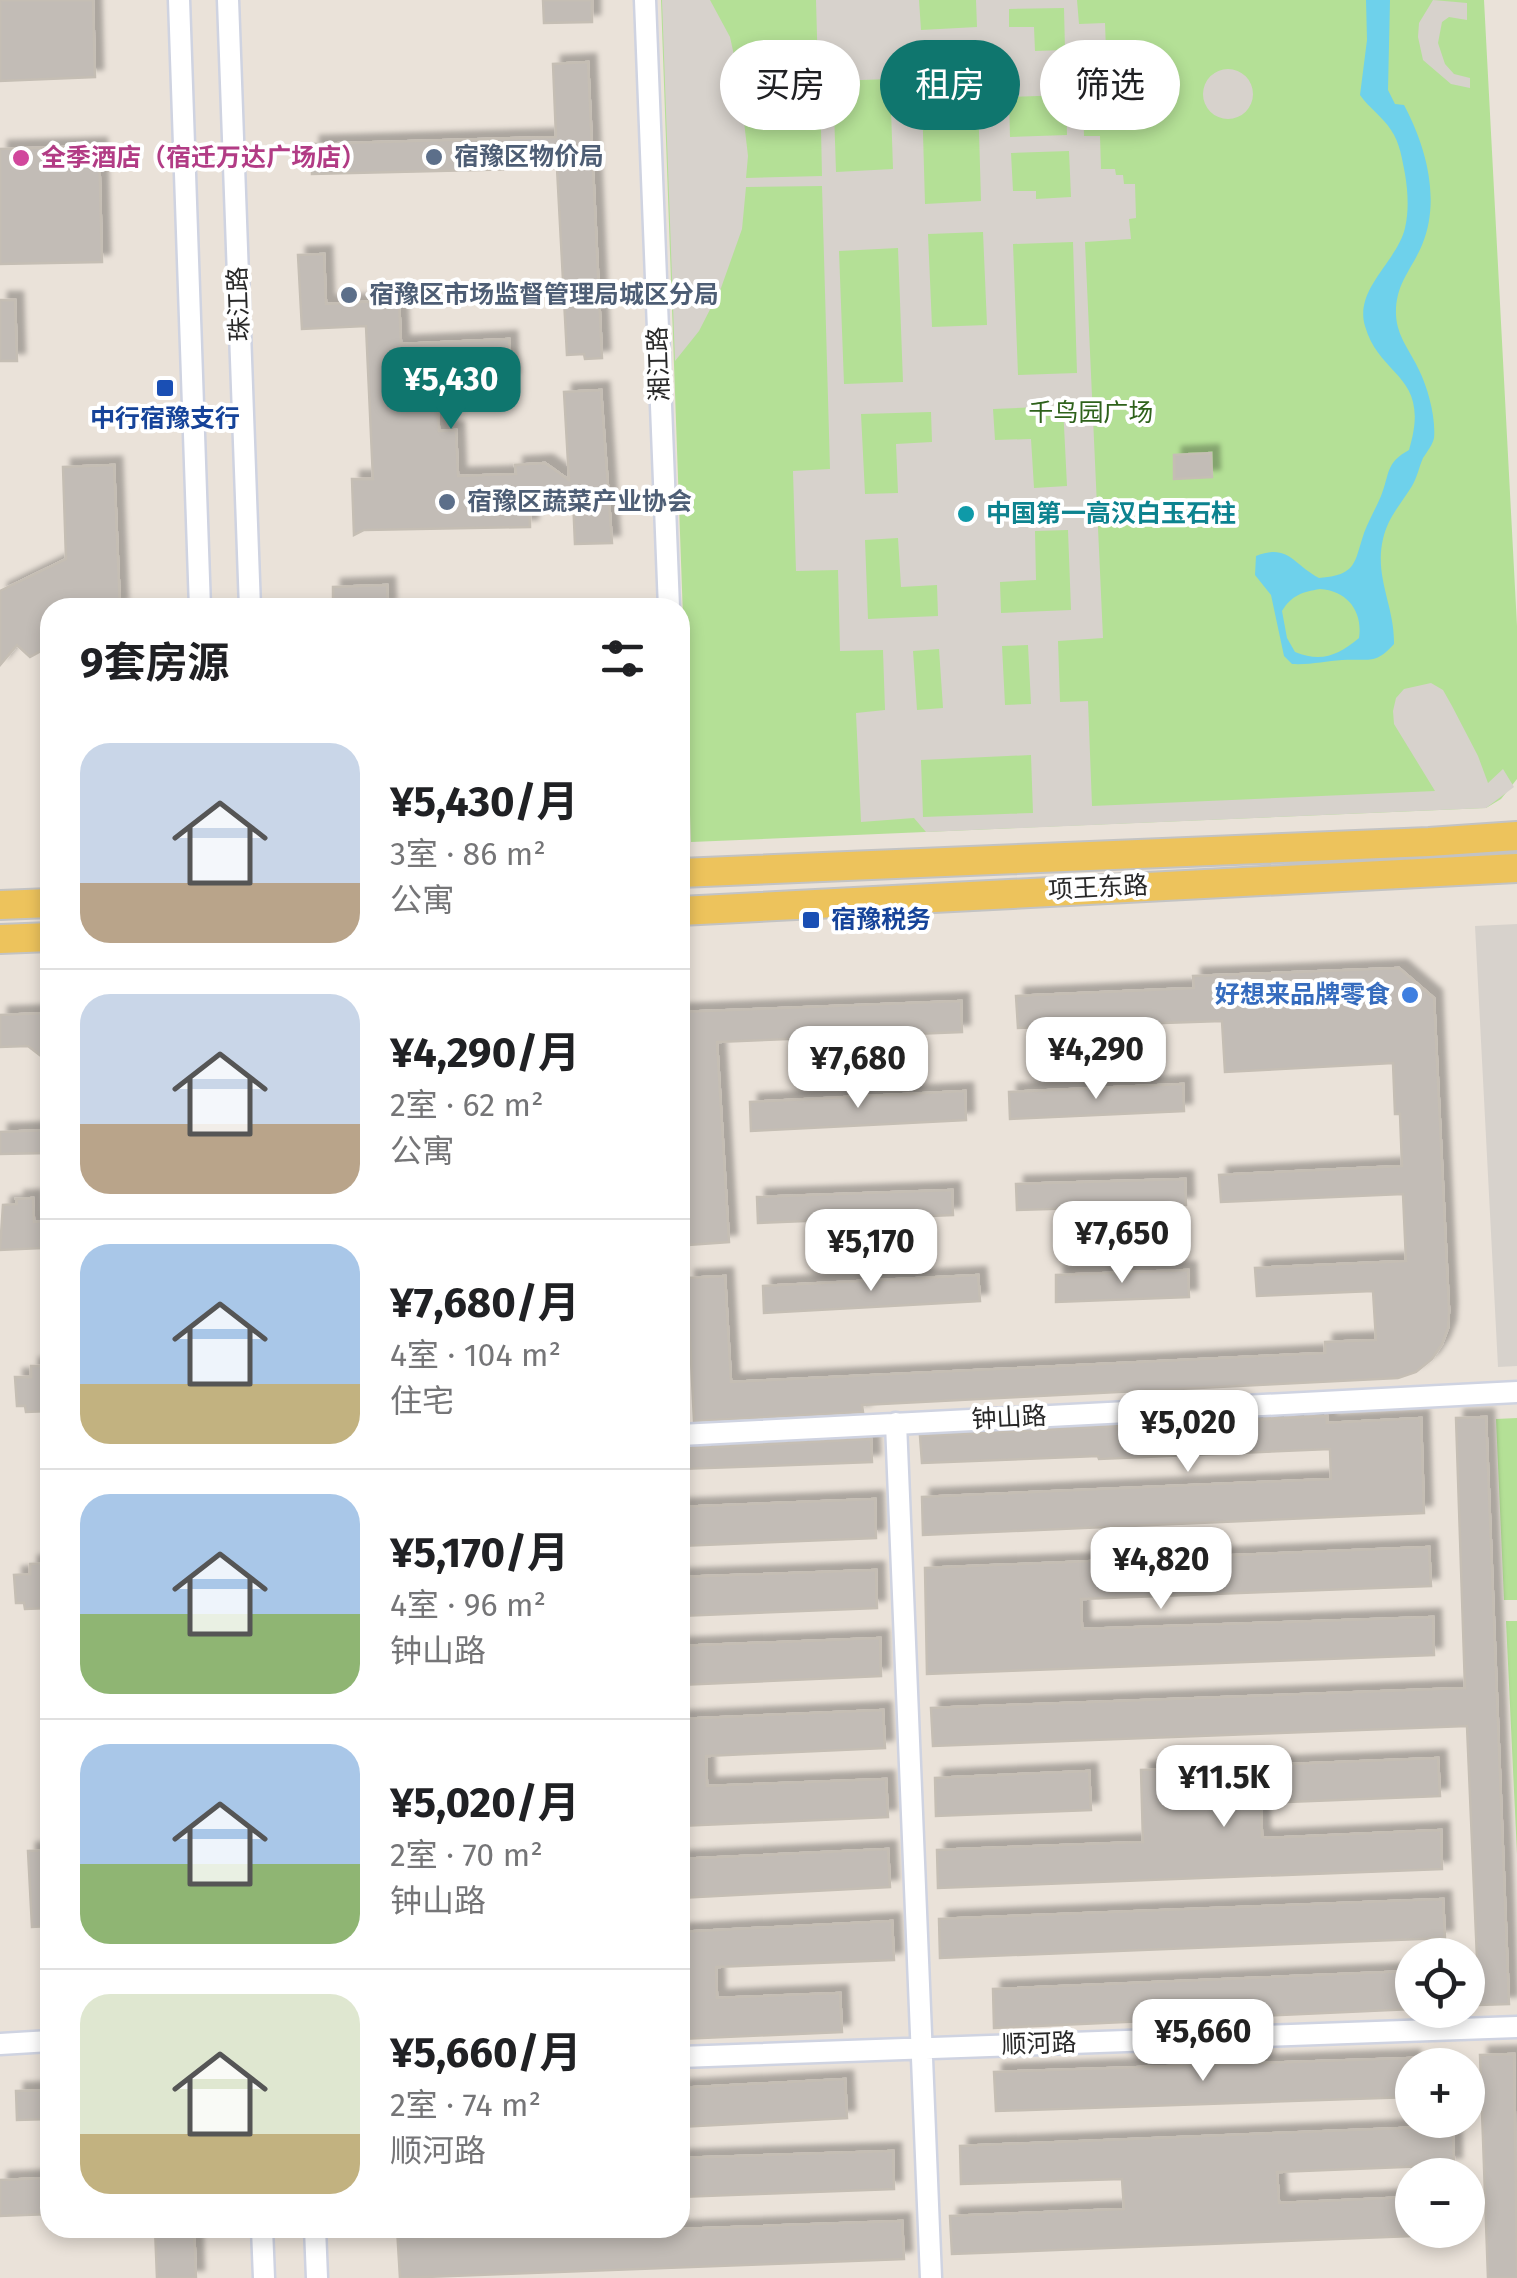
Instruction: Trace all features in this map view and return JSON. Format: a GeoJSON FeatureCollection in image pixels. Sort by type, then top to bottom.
{"type":"FeatureCollection","features":[{"type":"Feature","properties":{"kind":"main road"},"geometry":{"type":"LineString","coordinates":[[1429,842],[1517,815]]}},
{"type":"Feature","properties":{"kind":"main road","name":"项王东路"},"geometry":{"type":"LineString","coordinates":[[690,872],[1517,836]]}},
{"type":"Feature","properties":{"kind":"main road","name":"项王东路"},"geometry":{"type":"LineString","coordinates":[[690,911],[1517,868]]}},
{"type":"Feature","properties":{"kind":"main road"},"geometry":{"type":"LineString","coordinates":[[1429,872],[1500,880],[1517,888]]}},
{"type":"Feature","properties":{"kind":"main road"},"geometry":{"type":"LineString","coordinates":[[0,905],[40,903]]}},
{"type":"Feature","properties":{"kind":"main road"},"geometry":{"type":"LineString","coordinates":[[0,939],[40,938]]}},
{"type":"Feature","properties":{"kind":"street","name":"珠江路"},"geometry":{"type":"LineString","coordinates":[[179,0],[200,598]]}},
{"type":"Feature","properties":{"kind":"street","name":"珠江路"},"geometry":{"type":"LineString","coordinates":[[228,0],[250,598]]}},
{"type":"Feature","properties":{"kind":"street","name":"湘江路"},"geometry":{"type":"LineString","coordinates":[[644,0],[669,598]]}},
{"type":"Feature","properties":{"kind":"street","name":"钟山路"},"geometry":{"type":"LineString","coordinates":[[690,1433],[1517,1392]]}},
{"type":"Feature","properties":{"kind":"street"},"geometry":{"type":"LineString","coordinates":[[896,1423],[931,2278]]}},
{"type":"Feature","properties":{"kind":"street","name":"顺河路"},"geometry":{"type":"LineString","coordinates":[[690,2057],[1517,2027]]}},
{"type":"Feature","properties":{"kind":"street"},"geometry":{"type":"LineString","coordinates":[[0,2044],[40,2042]]}},
{"type":"Feature","properties":{"kind":"street"},"geometry":{"type":"LineString","coordinates":[[262,2238],[264,2278]]}},
{"type":"Feature","properties":{"kind":"street"},"geometry":{"type":"LineString","coordinates":[[315,2238],[317,2278]]}},
{"type":"Feature","properties":{"kind":"green space","name":"千鸟园广场"},"geometry":{"type":"Polygon","coordinates":[[[661,0],[1484,0],[1517,626],[1517,779],[1501,799],[1486,808],[691,842],[690,598],[682,598],[661,0]]]}},
{"type":"Feature","properties":{"kind":"green space"},"geometry":{"type":"Polygon","coordinates":[[[1517,1418],[1517,1600],[1504,1600],[1496,1419],[1517,1418]]]}},
{"type":"Feature","properties":{"kind":"green space"},"geometry":{"type":"Polygon","coordinates":[[[1506,1621],[1517,1621],[1517,1854],[1506,1621]]]}},
{"type":"Feature","properties":{"kind":"shaded area"},"geometry":{"type":"Polygon","coordinates":[[[662,0],[710,0],[730,37],[731,40],[720,40],[720,130],[745,130],[746,178],[822,176],[821,130],[835,130],[836,172],[893,169],[892,130],[923,130],[925,204],[981,201],[979,130],[1010,130],[1010,137],[1067,135],[1067,130],[1084,130],[1084,136],[1100,136],[1101,169],[1115,169],[1116,175],[1123,175],[1124,184],[1135,184],[1136,218],[1129,219],[1131,239],[1085,242],[1103,638],[1058,641],[1060,702],[1088,701],[1092,806],[1435,791],[1394,724],[1393,711],[1396,698],[1404,689],[1431,683],[1443,690],[1488,783],[1503,769],[1514,787],[1486,808],[926,832],[914,818],[861,822],[856,713],[885,710],[883,650],[840,651],[838,570],[796,571],[793,471],[830,469],[822,186],[746,187],[742,229],[721,288],[699,331],[675,361],[662,0]],[[1069,151],[1011,153],[1013,191],[1036,191],[1036,199],[1071,197],[1069,151]],[[983,232],[928,234],[932,327],[987,325],[983,232]],[[1073,242],[1013,244],[1018,375],[1077,373],[1073,242]],[[898,248],[839,251],[844,384],[903,382],[898,248]],[[1063,406],[993,409],[995,440],[1031,439],[1034,488],[1067,486],[1063,406]],[[931,412],[861,414],[865,494],[898,493],[896,444],[932,442],[931,412]],[[1068,530],[1035,531],[1036,580],[1000,582],[1001,613],[1071,610],[1068,530]],[[898,538],[865,540],[868,619],[938,616],[937,585],[901,587],[898,538]],[[1028,645],[1002,646],[1005,705],[1031,704],[1028,645]],[[939,649],[913,651],[917,710],[943,708],[939,649]],[[1031,755],[921,760],[923,817],[1033,813],[1031,755]]]}},
{"type":"Feature","properties":{"kind":"shaded area"},"geometry":{"type":"Polygon","coordinates":[[[816,0],[919,0],[921,30],[977,27],[976,0],[1077,0],[1079,24],[1105,23],[1106,40],[1065,40],[1064,8],[1009,9],[1009,27],[1034,27],[1035,51],[1040,51],[1040,96],[1020,97],[1020,40],[880,40],[880,79],[860,80],[860,40],[817,40],[816,0]]]}},
{"type":"Feature","properties":{"kind":"shaded area"},"geometry":{"type":"Polygon","coordinates":[[[1433,0],[1467,3],[1467,20],[1449,17],[1442,22],[1438,43],[1445,64],[1454,74],[1470,78],[1470,88],[1451,84],[1423,60],[1419,23],[1433,0]]]}},
{"type":"Feature","properties":{"kind":"shaded area"},"geometry":{"type":"Polygon","coordinates":[[[1228,69],[1246,76],[1253,94],[1246,112],[1228,119],[1210,112],[1203,94],[1210,76],[1228,69]]]}},
{"type":"Feature","properties":{"kind":"shaded area"},"geometry":{"type":"Polygon","coordinates":[[[1517,924],[1517,1366],[1498,1367],[1475,926],[1517,924]]]}},
{"type":"Feature","properties":{"kind":"water"},"geometry":{"type":"Polygon","coordinates":[[[1366,0],[1390,0],[1388,90],[1395,104],[1404,105],[1412,121],[1424,155],[1430,192],[1428,228],[1401,286],[1396,315],[1428,394],[1434,438],[1383,539],[1381,566],[1394,644],[1371,659],[1292,664],[1284,656],[1271,595],[1255,575],[1256,556],[1283,554],[1319,578],[1341,574],[1352,566],[1389,470],[1409,450],[1414,425],[1409,391],[1372,343],[1363,313],[1371,288],[1401,240],[1408,208],[1397,140],[1360,95],[1367,40],[1366,0]],[[1330,591],[1303,593],[1282,611],[1287,638],[1295,652],[1329,656],[1359,638],[1359,620],[1352,605],[1330,591]]]}},
{"type":"Feature","properties":{"kind":"building"},"geometry":{"type":"Polygon","coordinates":[[[0,0],[93,0],[95,77],[0,81],[0,0]]]}},
{"type":"Feature","properties":{"kind":"building"},"geometry":{"type":"Polygon","coordinates":[[[543,0],[592,0],[592,22],[544,23],[543,0]]]}},
{"type":"Feature","properties":{"kind":"building"},"geometry":{"type":"Polygon","coordinates":[[[588,62],[602,358],[567,355],[557,168],[312,174],[312,144],[556,137],[553,64],[588,62]]]}},
{"type":"Feature","properties":{"kind":"building"},"geometry":{"type":"Polygon","coordinates":[[[99,146],[102,262],[0,264],[0,149],[99,146]]]}},
{"type":"Feature","properties":{"kind":"building"},"geometry":{"type":"Polygon","coordinates":[[[324,254],[326,304],[399,300],[401,344],[509,339],[511,380],[437,383],[439,431],[456,430],[458,476],[516,474],[515,465],[545,463],[569,480],[564,392],[601,390],[612,543],[575,544],[573,498],[537,498],[538,506],[530,507],[530,527],[364,530],[354,535],[352,479],[373,479],[366,326],[302,329],[298,255],[324,254]]]}},
{"type":"Feature","properties":{"kind":"building"},"geometry":{"type":"Polygon","coordinates":[[[0,300],[15,300],[17,361],[0,361],[0,300]]]}},
{"type":"Feature","properties":{"kind":"building"},"geometry":{"type":"Polygon","coordinates":[[[1211,453],[1212,477],[1174,479],[1174,455],[1211,453]]]}},
{"type":"Feature","properties":{"kind":"building"},"geometry":{"type":"Polygon","coordinates":[[[114,465],[120,598],[40,598],[40,652],[30,657],[17,645],[0,665],[0,591],[66,559],[63,467],[114,465]]]}},
{"type":"Feature","properties":{"kind":"building"},"geometry":{"type":"Polygon","coordinates":[[[387,585],[388,598],[333,598],[333,587],[387,585]]]}},
{"type":"Feature","properties":{"kind":"building"},"geometry":{"type":"Polygon","coordinates":[[[1399,968],[1434,998],[1449,1310],[1448,1328],[1432,1359],[1416,1372],[1398,1378],[862,1405],[863,1412],[694,1421],[690,1278],[725,1276],[731,1382],[1325,1353],[1325,1342],[1376,1340],[1373,1291],[1257,1296],[1255,1268],[1406,1261],[1403,1194],[1221,1202],[1219,1175],[1402,1166],[1393,1063],[1225,1072],[1222,1021],[1018,1028],[1016,996],[1194,988],[1193,976],[1399,968]]]}},
{"type":"Feature","properties":{"kind":"building"},"geometry":{"type":"Polygon","coordinates":[[[961,1001],[962,1032],[717,1042],[729,1242],[690,1245],[690,1012],[961,1001]]]}},
{"type":"Feature","properties":{"kind":"building"},"geometry":{"type":"Polygon","coordinates":[[[40,1013],[40,1055],[28,1046],[0,1047],[0,1015],[40,1013]]]}},
{"type":"Feature","properties":{"kind":"building"},"geometry":{"type":"Polygon","coordinates":[[[1183,1084],[1184,1111],[1010,1119],[1009,1092],[1183,1084]]]}},
{"type":"Feature","properties":{"kind":"building"},"geometry":{"type":"Polygon","coordinates":[[[965,1091],[966,1120],[751,1131],[750,1102],[965,1091]]]}},
{"type":"Feature","properties":{"kind":"building"},"geometry":{"type":"Polygon","coordinates":[[[40,1130],[40,1153],[0,1154],[0,1132],[40,1130]]]}},
{"type":"Feature","properties":{"kind":"building"},"geometry":{"type":"Polygon","coordinates":[[[1185,1179],[1186,1205],[1017,1210],[1016,1184],[1185,1179]]]}},
{"type":"Feature","properties":{"kind":"building"},"geometry":{"type":"Polygon","coordinates":[[[952,1190],[953,1215],[758,1223],[757,1197],[952,1190]]]}},
{"type":"Feature","properties":{"kind":"building"},"geometry":{"type":"Polygon","coordinates":[[[33,1198],[34,1222],[40,1222],[40,1248],[0,1250],[3,1205],[17,1204],[16,1199],[33,1198]]]}},
{"type":"Feature","properties":{"kind":"building"},"geometry":{"type":"Polygon","coordinates":[[[1188,1270],[1189,1297],[1056,1302],[1056,1275],[1188,1270]]]}},
{"type":"Feature","properties":{"kind":"building"},"geometry":{"type":"Polygon","coordinates":[[[978,1275],[980,1301],[764,1313],[763,1286],[978,1275]]]}},
{"type":"Feature","properties":{"kind":"building"},"geometry":{"type":"Polygon","coordinates":[[[31,1366],[40,1366],[40,1411],[26,1412],[25,1406],[17,1406],[15,1377],[31,1377],[31,1366]]]}},
{"type":"Feature","properties":{"kind":"building"},"geometry":{"type":"Polygon","coordinates":[[[1327,1416],[1327,1423],[1421,1418],[1424,1513],[923,1535],[922,1497],[1331,1479],[1330,1449],[922,1463],[920,1436],[1327,1416]]]}},
{"type":"Feature","properties":{"kind":"building"},"geometry":{"type":"Polygon","coordinates":[[[1486,1417],[1509,2004],[1485,2005],[1485,1938],[1476,1938],[1467,1726],[933,1746],[931,1708],[1465,1688],[1456,1418],[1486,1417]]]}},
{"type":"Feature","properties":{"kind":"building"},"geometry":{"type":"Polygon","coordinates":[[[871,1439],[872,1462],[690,1469],[690,1448],[871,1439]]]}},
{"type":"Feature","properties":{"kind":"building"},"geometry":{"type":"Polygon","coordinates":[[[875,1499],[876,1538],[690,1546],[690,1507],[875,1499]]]}},
{"type":"Feature","properties":{"kind":"building"},"geometry":{"type":"Polygon","coordinates":[[[1429,1547],[1431,1586],[1081,1599],[1082,1629],[1433,1617],[1434,1655],[927,1674],[925,1568],[1429,1547]]]}},
{"type":"Feature","properties":{"kind":"building"},"geometry":{"type":"Polygon","coordinates":[[[30,1564],[40,1564],[40,1608],[25,1609],[24,1603],[16,1603],[14,1575],[30,1574],[30,1564]]]}},
{"type":"Feature","properties":{"kind":"building"},"geometry":{"type":"Polygon","coordinates":[[[876,1570],[877,1608],[690,1616],[690,1577],[876,1570]]]}},
{"type":"Feature","properties":{"kind":"building"},"geometry":{"type":"Polygon","coordinates":[[[880,1638],[881,1676],[690,1685],[690,1646],[880,1638]]]}},
{"type":"Feature","properties":{"kind":"building"},"geometry":{"type":"Polygon","coordinates":[[[883,1710],[885,1748],[706,1756],[707,1786],[886,1779],[888,1817],[690,1826],[690,1719],[883,1710]]]}},
{"type":"Feature","properties":{"kind":"building"},"geometry":{"type":"Polygon","coordinates":[[[1438,1758],[1440,1796],[1261,1803],[1262,1837],[1441,1830],[1442,1869],[938,1888],[937,1850],[1143,1842],[1141,1770],[1438,1758]]]}},
{"type":"Feature","properties":{"kind":"building"},"geometry":{"type":"Polygon","coordinates":[[[1089,1771],[1091,1810],[936,1816],[935,1778],[1089,1771]]]}},
{"type":"Feature","properties":{"kind":"building"},"geometry":{"type":"Polygon","coordinates":[[[888,1849],[890,1887],[690,1897],[690,1859],[888,1849]]]}},
{"type":"Feature","properties":{"kind":"building"},"geometry":{"type":"Polygon","coordinates":[[[40,1850],[40,1927],[32,1927],[28,1851],[40,1850]]]}},
{"type":"Feature","properties":{"kind":"building"},"geometry":{"type":"Polygon","coordinates":[[[1443,1899],[1445,1938],[940,1958],[939,1919],[1443,1899]]]}},
{"type":"Feature","properties":{"kind":"building"},"geometry":{"type":"Polygon","coordinates":[[[892,1921],[894,1960],[716,1967],[717,1998],[840,1993],[842,2032],[690,2039],[690,1931],[892,1921]]]}},
{"type":"Feature","properties":{"kind":"building"},"geometry":{"type":"Polygon","coordinates":[[[1395,1972],[1395,2010],[994,2028],[993,1989],[1395,1972]]]}},
{"type":"Feature","properties":{"kind":"building"},"geometry":{"type":"Polygon","coordinates":[[[1514,2054],[1517,2278],[1488,2278],[1483,2138],[1485,2055],[1514,2054]]]}},
{"type":"Feature","properties":{"kind":"building"},"geometry":{"type":"Polygon","coordinates":[[[1395,2059],[1395,2098],[996,2111],[994,2072],[1395,2059]]]}},
{"type":"Feature","properties":{"kind":"building"},"geometry":{"type":"Polygon","coordinates":[[[845,2079],[847,2118],[690,2126],[690,2087],[845,2079]]]}},
{"type":"Feature","properties":{"kind":"building"},"geometry":{"type":"Polygon","coordinates":[[[40,2090],[40,2119],[17,2120],[16,2091],[40,2090]]]}},
{"type":"Feature","properties":{"kind":"building"},"geometry":{"type":"Polygon","coordinates":[[[1395,2128],[1395,2138],[1453,2138],[1454,2158],[1395,2158],[1395,2167],[1277,2172],[1279,2203],[1395,2198],[1395,2237],[952,2254],[950,2216],[1124,2209],[1122,2179],[961,2184],[960,2146],[1395,2128]]]}},
{"type":"Feature","properties":{"kind":"building"},"geometry":{"type":"Polygon","coordinates":[[[893,2151],[894,2189],[690,2197],[690,2158],[893,2151]]]}},
{"type":"Feature","properties":{"kind":"building"},"geometry":{"type":"Polygon","coordinates":[[[40,2178],[40,2214],[0,2216],[0,2180],[40,2178]]]}},
{"type":"Feature","properties":{"kind":"building"},"geometry":{"type":"Polygon","coordinates":[[[902,2221],[904,2259],[400,2278],[398,2238],[690,2238],[690,2229],[902,2221]]]}},
{"type":"Feature","properties":{"kind":"building"},"geometry":{"type":"Polygon","coordinates":[[[155,2238],[194,2238],[196,2278],[157,2278],[155,2238]]]}},
{"type":"Feature","properties":{"kind":"place","name":"宿豫区物价局"},"geometry":{"type":"Point","coordinates":[434,157]}},
{"type":"Feature","properties":{"kind":"place","name":"全季酒店（宿迁万达广场店）"},"geometry":{"type":"Point","coordinates":[21,158]}},
{"type":"Feature","properties":{"kind":"place","name":"宿豫区市场监督管理局城区分局"},"geometry":{"type":"Point","coordinates":[349,295]}},
{"type":"Feature","properties":{"kind":"place","name":"中行宿豫支行"},"geometry":{"type":"Point","coordinates":[165,388]}},
{"type":"Feature","properties":{"kind":"place","name":"宿豫区蔬菜产业协会"},"geometry":{"type":"Point","coordinates":[447,502]}},
{"type":"Feature","properties":{"kind":"place","name":"中国第一高汉白玉石柱"},"geometry":{"type":"Point","coordinates":[966,514]}},
{"type":"Feature","properties":{"kind":"place","name":"宿豫税务"},"geometry":{"type":"Point","coordinates":[811,920]}},
{"type":"Feature","properties":{"kind":"place","name":"好想来品牌零食"},"geometry":{"type":"Point","coordinates":[1410,995]}}]}
